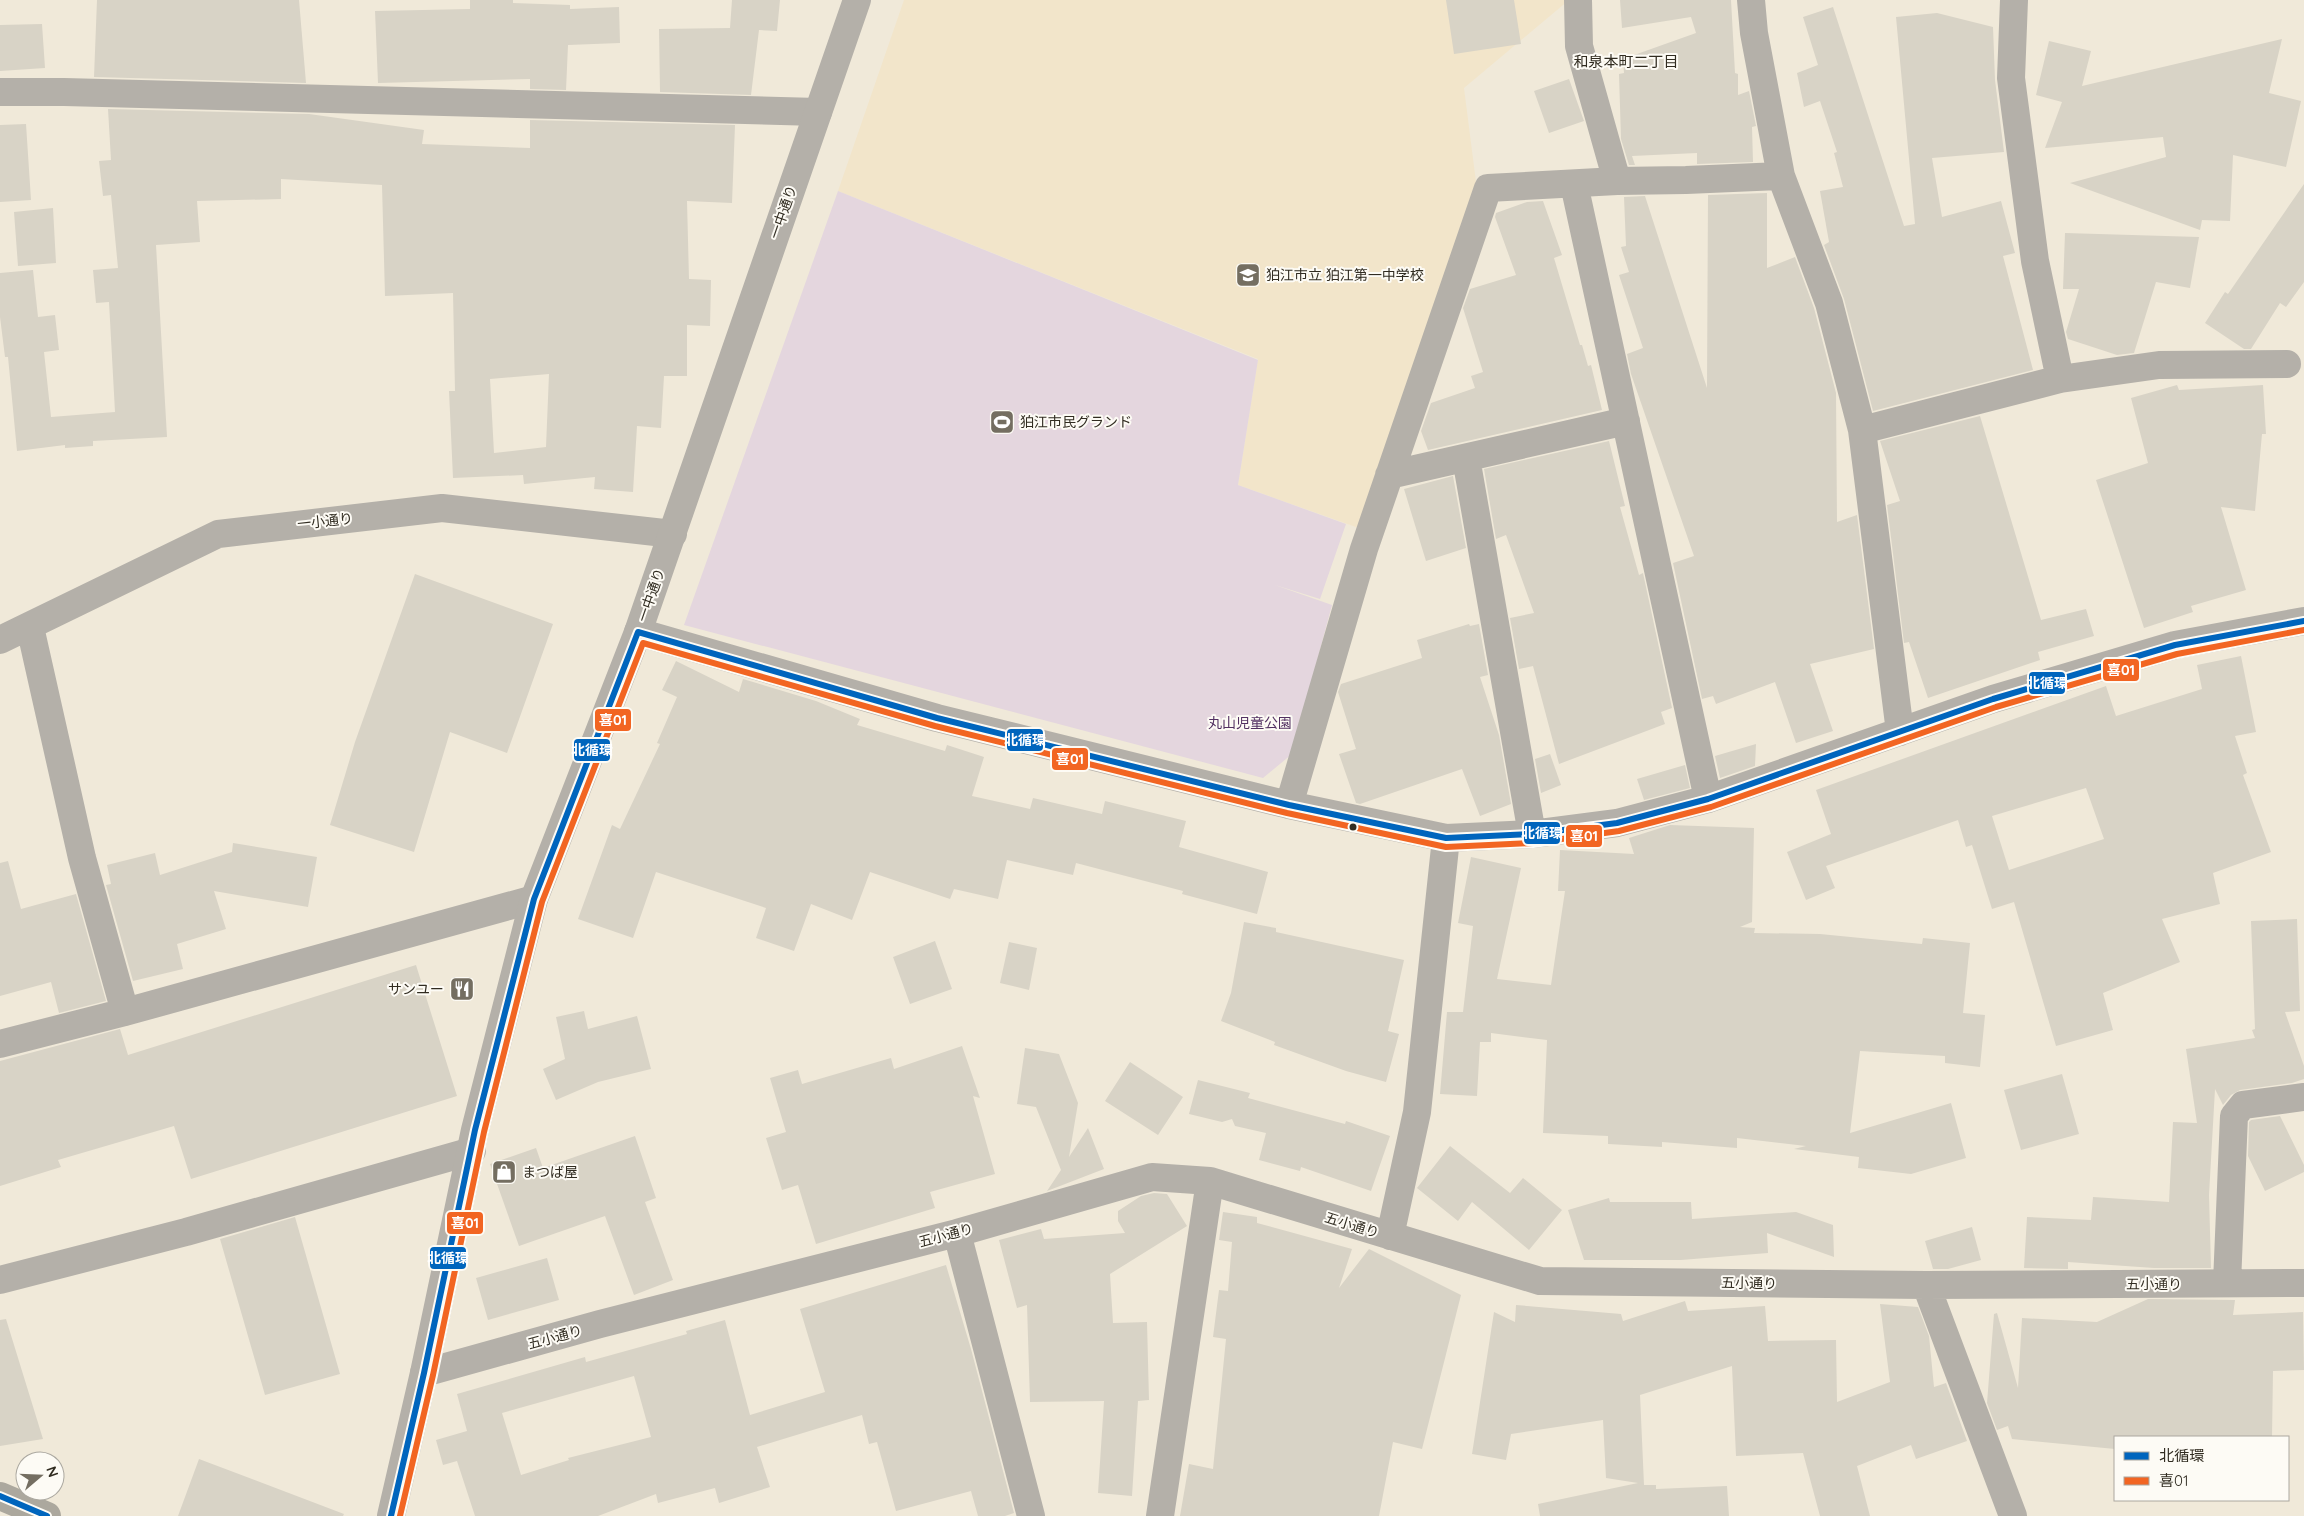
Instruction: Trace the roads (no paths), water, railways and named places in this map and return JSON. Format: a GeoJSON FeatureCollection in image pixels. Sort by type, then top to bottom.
{"type":"FeatureCollection","features":[{"type":"Feature","properties":{"kind":"main road"},"geometry":{"type":"LineString","coordinates":[[0,1496],[47,1516]]}},
{"type":"Feature","properties":{"kind":"street","name":"一中通り"},"geometry":{"type":"LineString","coordinates":[[391,1516],[424,1373],[475,1130],[534,899],[638,632],[857,0]]}},
{"type":"Feature","properties":{"kind":"street"},"geometry":{"type":"LineString","coordinates":[[1578,0],[1579,46],[1616,181]]}},
{"type":"Feature","properties":{"kind":"street"},"geometry":{"type":"LineString","coordinates":[[1751,0],[1754,33],[1781,176],[1829,303],[1862,430],[1900,732]]}},
{"type":"Feature","properties":{"kind":"street"},"geometry":{"type":"LineString","coordinates":[[2014,0],[2011,78],[2035,261],[2060,379]]}},
{"type":"Feature","properties":{"kind":"street"},"geometry":{"type":"LineString","coordinates":[[0,92],[64,92],[818,112]]}},
{"type":"Feature","properties":{"kind":"street"},"geometry":{"type":"LineString","coordinates":[[1289,805],[1364,549],[1488,188],[1616,181],[1781,176]]}},
{"type":"Feature","properties":{"kind":"street"},"geometry":{"type":"LineString","coordinates":[[1574,184],[1708,798]]}},
{"type":"Feature","properties":{"kind":"street"},"geometry":{"type":"LineString","coordinates":[[1862,430],[2060,379],[2160,365],[2287,364]]}},
{"type":"Feature","properties":{"kind":"street"},"geometry":{"type":"LineString","coordinates":[[1389,476],[1626,421]]}},
{"type":"Feature","properties":{"kind":"street"},"geometry":{"type":"LineString","coordinates":[[1466,458],[1532,834]]}},
{"type":"Feature","properties":{"kind":"street","name":"一小通り"},"geometry":{"type":"LineString","coordinates":[[0,640],[218,534],[442,508],[672,534]]}},
{"type":"Feature","properties":{"kind":"street"},"geometry":{"type":"LineString","coordinates":[[638,632],[937,718],[1289,805],[1446,838],[1532,834],[1617,822],[1708,798],[1993,698],[2175,645],[2304,621]]}},
{"type":"Feature","properties":{"kind":"street"},"geometry":{"type":"LineString","coordinates":[[30,627],[82,858],[125,1012]]}},
{"type":"Feature","properties":{"kind":"street"},"geometry":{"type":"LineString","coordinates":[[1390,1236],[1417,1112],[1446,838]]}},
{"type":"Feature","properties":{"kind":"street"},"geometry":{"type":"LineString","coordinates":[[0,1044],[125,1012],[534,899]]}},
{"type":"Feature","properties":{"kind":"street"},"geometry":{"type":"LineString","coordinates":[[2227,1283],[2234,1116],[2242,1105],[2304,1096]]}},
{"type":"Feature","properties":{"kind":"street"},"geometry":{"type":"LineString","coordinates":[[0,1280],[186,1232],[472,1151]]}},
{"type":"Feature","properties":{"kind":"street","name":"五小通り"},"geometry":{"type":"LineString","coordinates":[[424,1373],[600,1324],[958,1233],[1152,1177],[1210,1182],[1540,1280],[1926,1285],[2304,1283]]}},
{"type":"Feature","properties":{"kind":"street"},"geometry":{"type":"LineString","coordinates":[[1160,1516],[1210,1182]]}},
{"type":"Feature","properties":{"kind":"street"},"geometry":{"type":"LineString","coordinates":[[958,1233],[1031,1516]]}},
{"type":"Feature","properties":{"kind":"street"},"geometry":{"type":"LineString","coordinates":[[1926,1285],[2012,1516]]}},
{"type":"Feature","properties":{"kind":"place","name":"狛江市立 狛江第一中学校"},"geometry":{"type":"Point","coordinates":[1248,275]}},
{"type":"Feature","properties":{"kind":"place","name":"狛江市民グランド"},"geometry":{"type":"Point","coordinates":[1002,422]}},
{"type":"Feature","properties":{"kind":"place","name":"サンユー"},"geometry":{"type":"Point","coordinates":[462,989]}},
{"type":"Feature","properties":{"kind":"place","name":"まつば屋"},"geometry":{"type":"Point","coordinates":[504,1172]}},
{"type":"Feature","properties":{"kind":"district","name":"和泉本町二丁目"},"geometry":{"type":"Point","coordinates":[1626,61]}},
{"type":"Feature","properties":{"kind":"park label","name":"丸山児童公園"},"geometry":{"type":"Point","coordinates":[1250,723]}}]}
